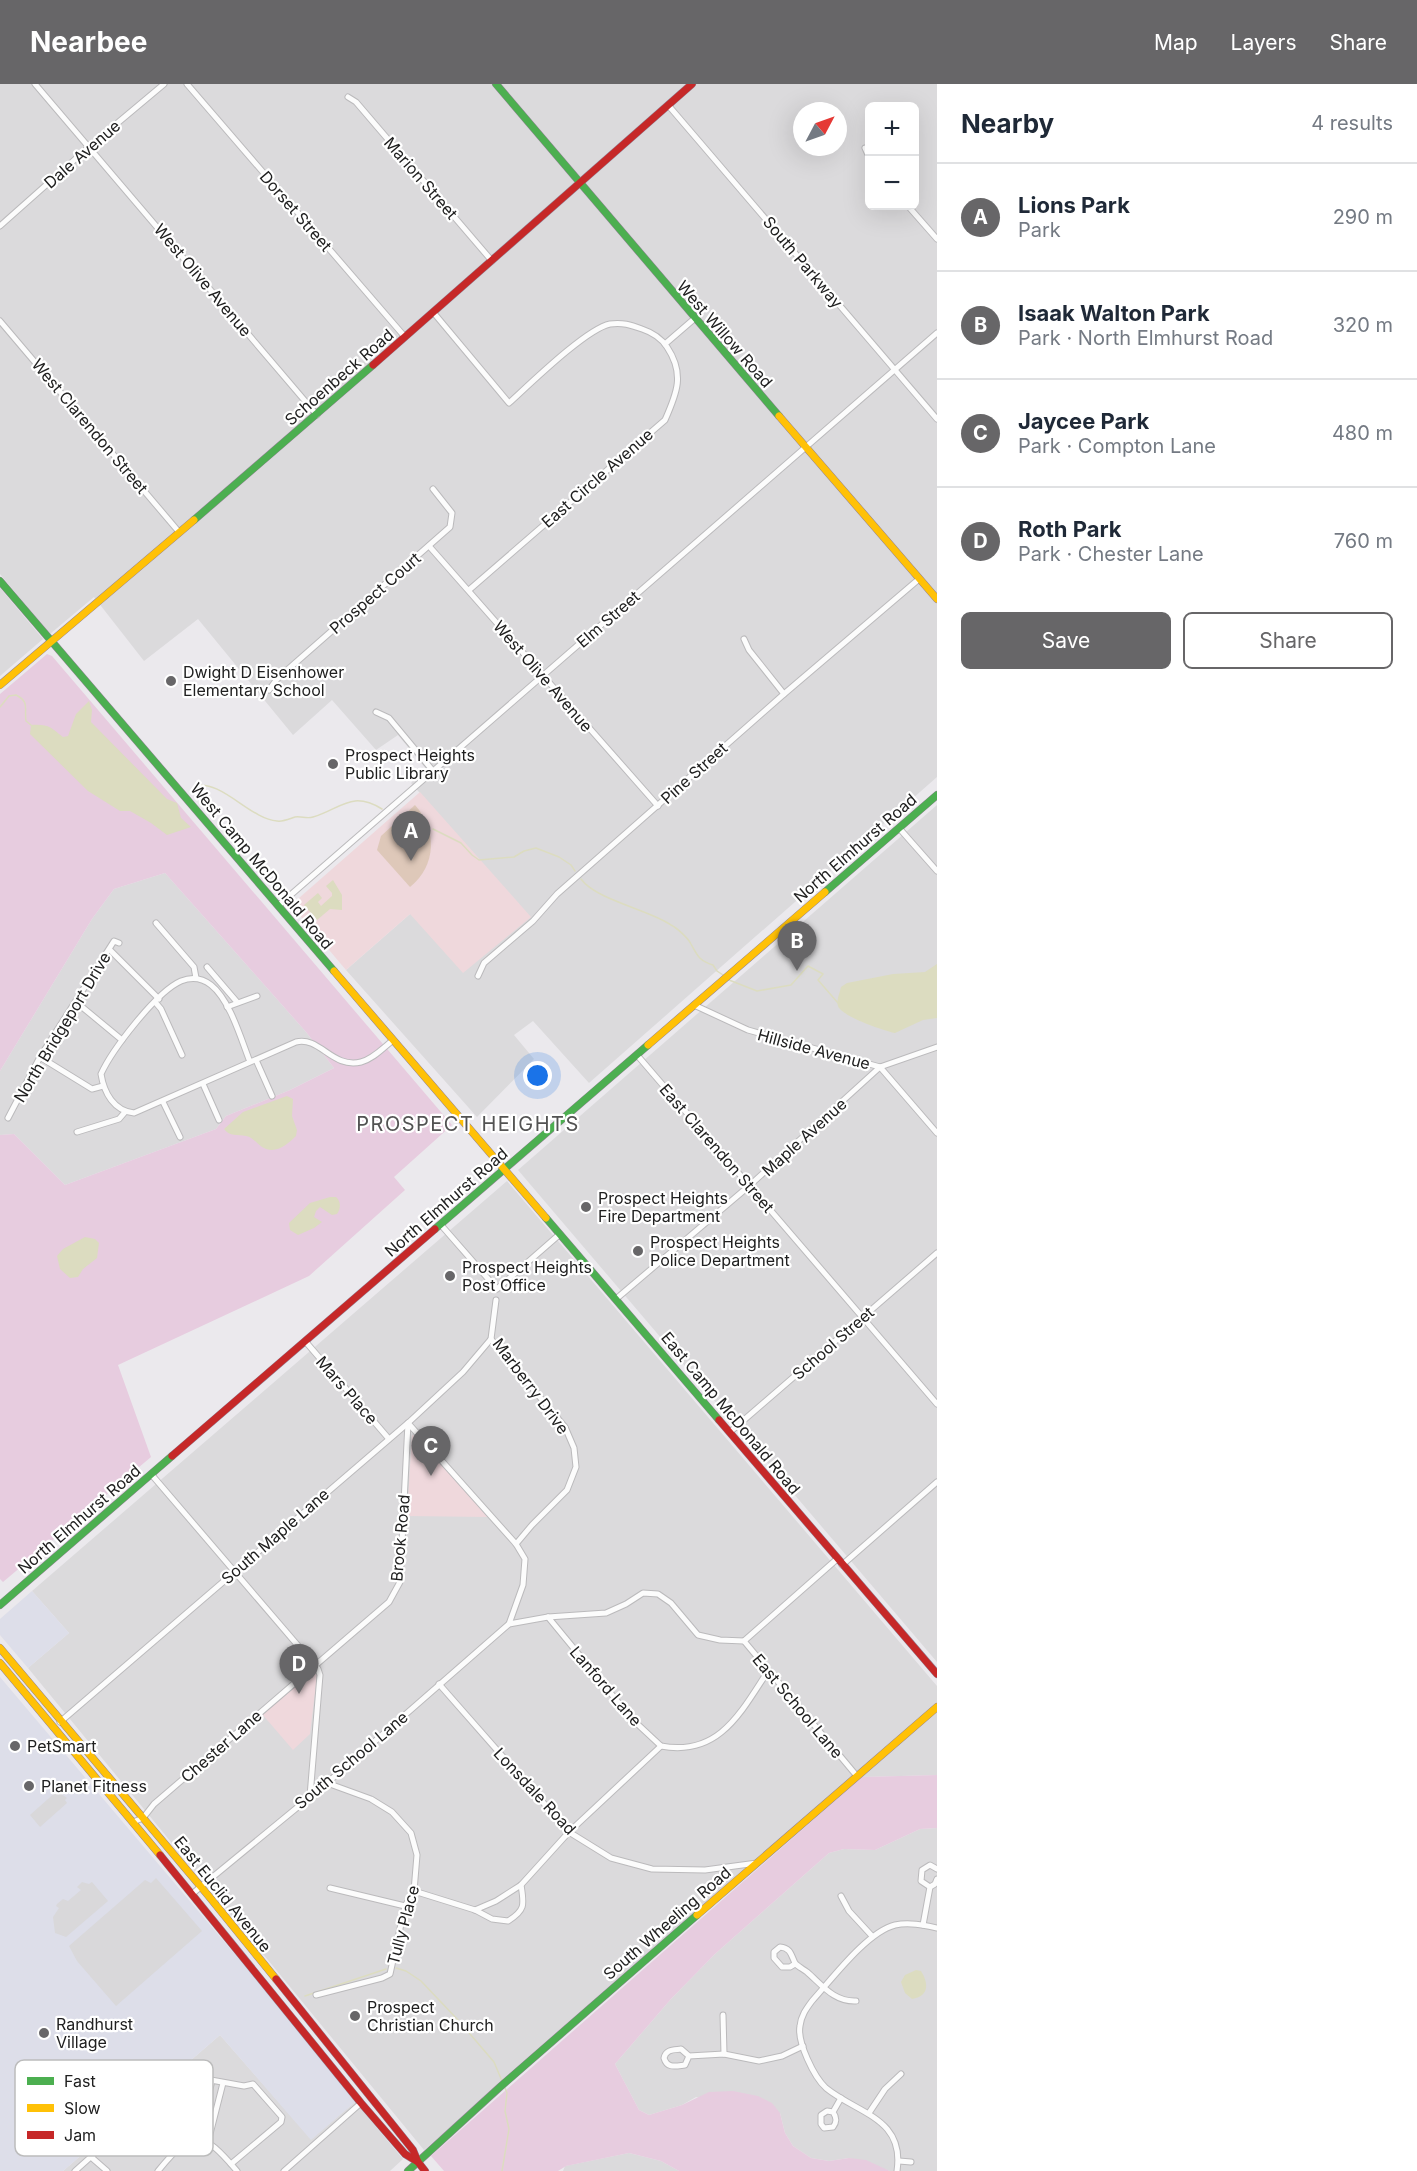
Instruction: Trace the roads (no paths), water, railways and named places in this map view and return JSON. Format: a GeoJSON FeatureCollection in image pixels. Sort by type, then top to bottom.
{"type":"FeatureCollection","features":[{"type":"Feature","properties":{"kind":"main road","name":"West Willow Road"},"geometry":{"type":"LineString","coordinates":[[497,84],[694,319],[937,599]]}},
{"type":"Feature","properties":{"kind":"main road","name":"Schoenbeck Road"},"geometry":{"type":"LineString","coordinates":[[0,685],[317,415],[692,84]]}},
{"type":"Feature","properties":{"kind":"main road","name":"West Camp McDonald Road"},"geometry":{"type":"LineString","coordinates":[[0,580],[279,905],[392,1041],[505,1168]]}},
{"type":"Feature","properties":{"kind":"main road","name":"North Elmhurst Road"},"geometry":{"type":"LineString","coordinates":[[0,1605],[937,795]]}},
{"type":"Feature","properties":{"kind":"main road","name":"East Camp McDonald Road"},"geometry":{"type":"LineString","coordinates":[[505,1168],[839,1562],[937,1674]]}},
{"type":"Feature","properties":{"kind":"main road","name":"East Euclid Avenue"},"geometry":{"type":"LineString","coordinates":[[0,1648],[201,1886],[413,2150],[418,2163]]}},
{"type":"Feature","properties":{"kind":"main road","name":"East Euclid Avenue"},"geometry":{"type":"LineString","coordinates":[[0,1663],[133,1822],[361,2103],[405,2154],[425,2171]]}},
{"type":"Feature","properties":{"kind":"main road","name":"South Wheeling Road"},"geometry":{"type":"LineString","coordinates":[[408,2171],[500,2087],[856,1775],[937,1707]]}},
{"type":"Feature","properties":{"kind":"street","name":"West Olive Avenue"},"geometry":{"type":"LineString","coordinates":[[35,84],[317,415]]}},
{"type":"Feature","properties":{"kind":"street","name":"Dale Avenue"},"geometry":{"type":"LineString","coordinates":[[0,226],[164,84]]}},
{"type":"Feature","properties":{"kind":"street","name":"Dorset Street"},"geometry":{"type":"LineString","coordinates":[[187,84],[405,337]]}},
{"type":"Feature","properties":{"kind":"street","name":"Marion Street"},"geometry":{"type":"LineString","coordinates":[[348,97],[356,102],[492,261]]}},
{"type":"Feature","properties":{"kind":"street","name":"South Parkway"},"geometry":{"type":"LineString","coordinates":[[669,105],[937,419]]}},
{"type":"Feature","properties":{"kind":"street"},"geometry":{"type":"LineString","coordinates":[[912,210],[937,239]]}},
{"type":"Feature","properties":{"kind":"street"},"geometry":{"type":"LineString","coordinates":[[433,312],[509,403],[588,334],[609,324],[626,323],[651,332],[665,344],[694,319]]}},
{"type":"Feature","properties":{"kind":"street","name":"West Clarendon Street"},"geometry":{"type":"LineString","coordinates":[[0,321],[179,532]]}},
{"type":"Feature","properties":{"kind":"street","name":"Elm Street"},"geometry":{"type":"LineString","coordinates":[[279,905],[937,333]]}},
{"type":"Feature","properties":{"kind":"street","name":"East Circle Avenue"},"geometry":{"type":"LineString","coordinates":[[469,590],[665,420],[675,398],[678,381],[676,362],[665,344]]}},
{"type":"Feature","properties":{"kind":"street","name":"Prospect Court"},"geometry":{"type":"LineString","coordinates":[[269,690],[277,679],[450,527],[452,513],[433,489]]}},
{"type":"Feature","properties":{"kind":"street","name":"West Olive Avenue"},"geometry":{"type":"LineString","coordinates":[[429,546],[658,806]]}},
{"type":"Feature","properties":{"kind":"street","name":"Pine Street"},"geometry":{"type":"LineString","coordinates":[[478,976],[484,963],[533,921],[557,894],[783,694],[920,579]]}},
{"type":"Feature","properties":{"kind":"street"},"geometry":{"type":"LineString","coordinates":[[744,639],[749,650],[783,694]]}},
{"type":"Feature","properties":{"kind":"street"},"geometry":{"type":"LineString","coordinates":[[376,712],[389,718],[433,771]]}},
{"type":"Feature","properties":{"kind":"street"},"geometry":{"type":"LineString","coordinates":[[899,828],[937,871]]}},
{"type":"Feature","properties":{"kind":"street"},"geometry":{"type":"LineString","coordinates":[[156,923],[195,967],[196,978]]}},
{"type":"Feature","properties":{"kind":"street","name":"North Bridgeport Drive"},"geometry":{"type":"LineString","coordinates":[[8,1118],[40,1057],[110,950],[114,940],[119,943]]}},
{"type":"Feature","properties":{"kind":"street"},"geometry":{"type":"LineString","coordinates":[[110,950],[157,1000],[182,1055]]}},
{"type":"Feature","properties":{"kind":"street"},"geometry":{"type":"LineString","coordinates":[[207,967],[237,1002]]}},
{"type":"Feature","properties":{"kind":"street"},"geometry":{"type":"LineString","coordinates":[[272,1096],[253,1061],[227,1007],[213,986],[196,978],[180,982],[157,1000],[122,1040],[101,1074],[103,1086],[111,1101],[125,1112],[134,1113],[163,1102],[253,1061],[302,1041],[313,1043],[330,1056],[344,1061],[360,1062],[372,1057],[392,1041]]}},
{"type":"Feature","properties":{"kind":"street"},"geometry":{"type":"LineString","coordinates":[[227,1007],[257,996]]}},
{"type":"Feature","properties":{"kind":"street"},"geometry":{"type":"LineString","coordinates":[[76,1002],[122,1040]]}},
{"type":"Feature","properties":{"kind":"street","name":"Hillside Avenue"},"geometry":{"type":"LineString","coordinates":[[694,1005],[748,1030],[880,1067],[937,1047]]}},
{"type":"Feature","properties":{"kind":"street","name":"East Clarendon Street"},"geometry":{"type":"LineString","coordinates":[[637,1055],[937,1404]]}},
{"type":"Feature","properties":{"kind":"street"},"geometry":{"type":"LineString","coordinates":[[40,1057],[92,1089],[103,1086]]}},
{"type":"Feature","properties":{"kind":"street"},"geometry":{"type":"LineString","coordinates":[[880,1067],[937,1133]]}},
{"type":"Feature","properties":{"kind":"street","name":"Maple Avenue"},"geometry":{"type":"LineString","coordinates":[[616,1299],[750,1186],[880,1067]]}},
{"type":"Feature","properties":{"kind":"street"},"geometry":{"type":"LineString","coordinates":[[203,1084],[219,1120]]}},
{"type":"Feature","properties":{"kind":"street"},"geometry":{"type":"LineString","coordinates":[[163,1102],[180,1137]]}},
{"type":"Feature","properties":{"kind":"street"},"geometry":{"type":"LineString","coordinates":[[77,1132],[119,1119],[125,1112]]}},
{"type":"Feature","properties":{"kind":"street"},"geometry":{"type":"LineString","coordinates":[[441,1225],[497,1289],[560,1234]]}},
{"type":"Feature","properties":{"kind":"street","name":"School Street"},"geometry":{"type":"LineString","coordinates":[[730,1432],[937,1253]]}},
{"type":"Feature","properties":{"kind":"street","name":"Marberry Drive"},"geometry":{"type":"LineString","coordinates":[[496,1300],[491,1339],[565,1427],[574,1448],[576,1467],[567,1490],[516,1544]]}},
{"type":"Feature","properties":{"kind":"street","name":"South Maple Lane"},"geometry":{"type":"LineString","coordinates":[[54,1727],[408,1423],[463,1372],[491,1339]]}},
{"type":"Feature","properties":{"kind":"street","name":"Mars Place"},"geometry":{"type":"LineString","coordinates":[[305,1341],[389,1439]]}},
{"type":"Feature","properties":{"kind":"street"},"geometry":{"type":"LineString","coordinates":[[408,1423],[516,1544],[525,1558],[523,1585],[509,1624]]}},
{"type":"Feature","properties":{"kind":"street","name":"Brook Road"},"geometry":{"type":"LineString","coordinates":[[315,1664],[389,1602],[400,1582],[408,1423]]}},
{"type":"Feature","properties":{"kind":"street"},"geometry":{"type":"LineString","coordinates":[[151,1474],[315,1664],[320,1675],[309,1796]]}},
{"type":"Feature","properties":{"kind":"street"},"geometry":{"type":"LineString","coordinates":[[744,1641],[937,1482]]}},
{"type":"Feature","properties":{"kind":"street","name":"East School Lane"},"geometry":{"type":"LineString","coordinates":[[509,1624],[548,1617],[606,1613],[643,1593],[658,1594],[671,1603],[698,1635],[720,1640],[744,1641],[856,1775]]}},
{"type":"Feature","properties":{"kind":"street","name":"Lanford Lane"},"geometry":{"type":"LineString","coordinates":[[548,1617],[632,1719],[661,1746],[669,1748],[692,1747],[711,1740],[719,1734],[734,1722],[768,1671]]}},
{"type":"Feature","properties":{"kind":"street","name":"South School Lane"},"geometry":{"type":"LineString","coordinates":[[192,1894],[327,1783],[509,1624]]}},
{"type":"Feature","properties":{"kind":"street","name":"Chester Lane"},"geometry":{"type":"LineString","coordinates":[[141,1815],[315,1664]]}},
{"type":"Feature","properties":{"kind":"street","name":"Lonsdale Road"},"geometry":{"type":"LineString","coordinates":[[440,1684],[569,1832],[610,1858],[652,1869],[705,1870],[758,1862]]}},
{"type":"Feature","properties":{"kind":"street"},"geometry":{"type":"LineString","coordinates":[[475,1910],[496,1901],[521,1885],[569,1832],[661,1746]]}},
{"type":"Feature","properties":{"kind":"street","name":"Tully Place"},"geometry":{"type":"LineString","coordinates":[[316,1995],[390,1974],[405,1906],[414,1891],[417,1855],[411,1833],[392,1812],[371,1799],[327,1783]]}},
{"type":"Feature","properties":{"kind":"street"},"geometry":{"type":"LineString","coordinates":[[133,1822],[141,1815]]}},
{"type":"Feature","properties":{"kind":"street"},"geometry":{"type":"LineString","coordinates":[[930,1887],[921,1881],[922,1870],[930,1865],[937,1869]]}},
{"type":"Feature","properties":{"kind":"street"},"geometry":{"type":"LineString","coordinates":[[923,1925],[930,1887],[937,1879]]}},
{"type":"Feature","properties":{"kind":"street"},"geometry":{"type":"LineString","coordinates":[[414,1891],[475,1910],[492,1918],[508,1921],[520,1914],[524,1902],[521,1885]]}},
{"type":"Feature","properties":{"kind":"street"},"geometry":{"type":"LineString","coordinates":[[330,1888],[405,1906]]}},
{"type":"Feature","properties":{"kind":"street"},"geometry":{"type":"LineString","coordinates":[[842,1896],[849,1911],[872,1936]]}},
{"type":"Feature","properties":{"kind":"street"},"geometry":{"type":"LineString","coordinates":[[897,2171],[899,2161],[891,2134],[881,2121],[841,2098],[818,2079],[802,2046],[800,2032],[802,2017],[824,1988],[872,1936],[894,1925],[923,1925],[937,1928]]}},
{"type":"Feature","properties":{"kind":"street"},"geometry":{"type":"LineString","coordinates":[[795,1964],[782,1967],[774,1958],[774,1952],[780,1947],[786,1948],[793,1954],[795,1964],[824,1988],[841,2000],[856,2001]]}},
{"type":"Feature","properties":{"kind":"street"},"geometry":{"type":"LineString","coordinates":[[723,2015],[724,2054]]}},
{"type":"Feature","properties":{"kind":"street"},"geometry":{"type":"LineString","coordinates":[[689,2056],[685,2065],[672,2067],[666,2064],[664,2058],[671,2050],[681,2049],[689,2056],[724,2054],[759,2061],[782,2056],[802,2046]]}},
{"type":"Feature","properties":{"kind":"street"},"geometry":{"type":"LineString","coordinates":[[869,2113],[885,2089],[901,2074]]}},
{"type":"Feature","properties":{"kind":"street"},"geometry":{"type":"LineString","coordinates":[[213,2081],[244,2086],[253,2084],[282,2117],[281,2122],[231,2164]]}},
{"type":"Feature","properties":{"kind":"street"},"geometry":{"type":"LineString","coordinates":[[213,2122],[223,2083]]}},
{"type":"Feature","properties":{"kind":"street"},"geometry":{"type":"LineString","coordinates":[[833,2112],[841,2098]]}},
{"type":"Feature","properties":{"kind":"street"},"geometry":{"type":"LineString","coordinates":[[284,2171],[361,2103]]}},
{"type":"Feature","properties":{"kind":"street"},"geometry":{"type":"LineString","coordinates":[[213,2146],[237,2171]]}},
{"type":"Feature","properties":{"kind":"street"},"geometry":{"type":"LineString","coordinates":[[158,2171],[170,2156]]}},
{"type":"Feature","properties":{"kind":"street"},"geometry":{"type":"LineString","coordinates":[[75,2171],[91,2157],[107,2171]]}},
{"type":"Feature","properties":{"kind":"street"},"geometry":{"type":"LineString","coordinates":[[899,2161],[911,2162]]}},
{"type":"Feature","properties":{"kind":"waterway"},"geometry":{"type":"LineString","coordinates":[[0,707],[9,696],[16,695],[25,703],[26,721],[31,725]]}},
{"type":"Feature","properties":{"kind":"waterway"},"geometry":{"type":"LineString","coordinates":[[195,786],[205,785],[215,788],[256,814],[277,821],[295,817],[313,817],[354,801],[362,801],[382,809]]}},
{"type":"Feature","properties":{"kind":"waterway"},"geometry":{"type":"LineString","coordinates":[[433,829],[461,843],[479,860],[514,857],[536,848],[559,857],[571,865],[575,871]]}},
{"type":"Feature","properties":{"kind":"waterway"},"geometry":{"type":"LineString","coordinates":[[581,879],[598,893],[673,926],[682,933],[704,962],[713,965],[723,975]]}},
{"type":"Feature","properties":{"kind":"waterway"},"geometry":{"type":"LineString","coordinates":[[729,980],[757,991],[791,985],[808,966],[823,974],[818,980],[838,1003]]}},
{"type":"Feature","properties":{"kind":"waterway"},"geometry":{"type":"LineString","coordinates":[[396,1968],[406,1971],[421,1981],[458,2020],[494,2062],[502,2081]]}},
{"type":"Feature","properties":{"kind":"waterway"},"geometry":{"type":"LineString","coordinates":[[305,1996],[386,1969]]}},
{"type":"Feature","properties":{"kind":"waterway"},"geometry":{"type":"LineString","coordinates":[[502,2171],[509,2129],[505,2111],[507,2093],[505,2088]]}},
{"type":"Feature","properties":{"kind":"place","name":"Dwight D Eisenhower Elementary School"},"geometry":{"type":"Point","coordinates":[171,681]}},
{"type":"Feature","properties":{"kind":"place","name":"Prospect Heights Public Library"},"geometry":{"type":"Point","coordinates":[333,764]}},
{"type":"Feature","properties":{"kind":"place","name":"Lions Park"},"geometry":{"type":"Point","coordinates":[411,861]}},
{"type":"Feature","properties":{"kind":"place","name":"Isaak Walton Park"},"geometry":{"type":"Point","coordinates":[797,971]}},
{"type":"Feature","properties":{"kind":"place","name":"Prospect Heights Fire Department"},"geometry":{"type":"Point","coordinates":[586,1207]}},
{"type":"Feature","properties":{"kind":"place","name":"Prospect Heights Police Department"},"geometry":{"type":"Point","coordinates":[638,1251]}},
{"type":"Feature","properties":{"kind":"place","name":"Prospect Heights Post Office"},"geometry":{"type":"Point","coordinates":[450,1276]}},
{"type":"Feature","properties":{"kind":"place","name":"Jaycee Park"},"geometry":{"type":"Point","coordinates":[431,1476]}},
{"type":"Feature","properties":{"kind":"place","name":"Roth Park"},"geometry":{"type":"Point","coordinates":[299,1694]}},
{"type":"Feature","properties":{"kind":"place","name":"PetSmart"},"geometry":{"type":"Point","coordinates":[15,1746]}},
{"type":"Feature","properties":{"kind":"place","name":"Planet Fitness"},"geometry":{"type":"Point","coordinates":[29,1786]}},
{"type":"Feature","properties":{"kind":"place","name":"Prospect Christian Church"},"geometry":{"type":"Point","coordinates":[355,2016]}},
{"type":"Feature","properties":{"kind":"place","name":"Randhurst Village"},"geometry":{"type":"Point","coordinates":[44,2033]}},
{"type":"Feature","properties":{"kind":"district","name":"PROSPECT HEIGHTS"},"geometry":{"type":"Point","coordinates":[468,1124]}}]}
